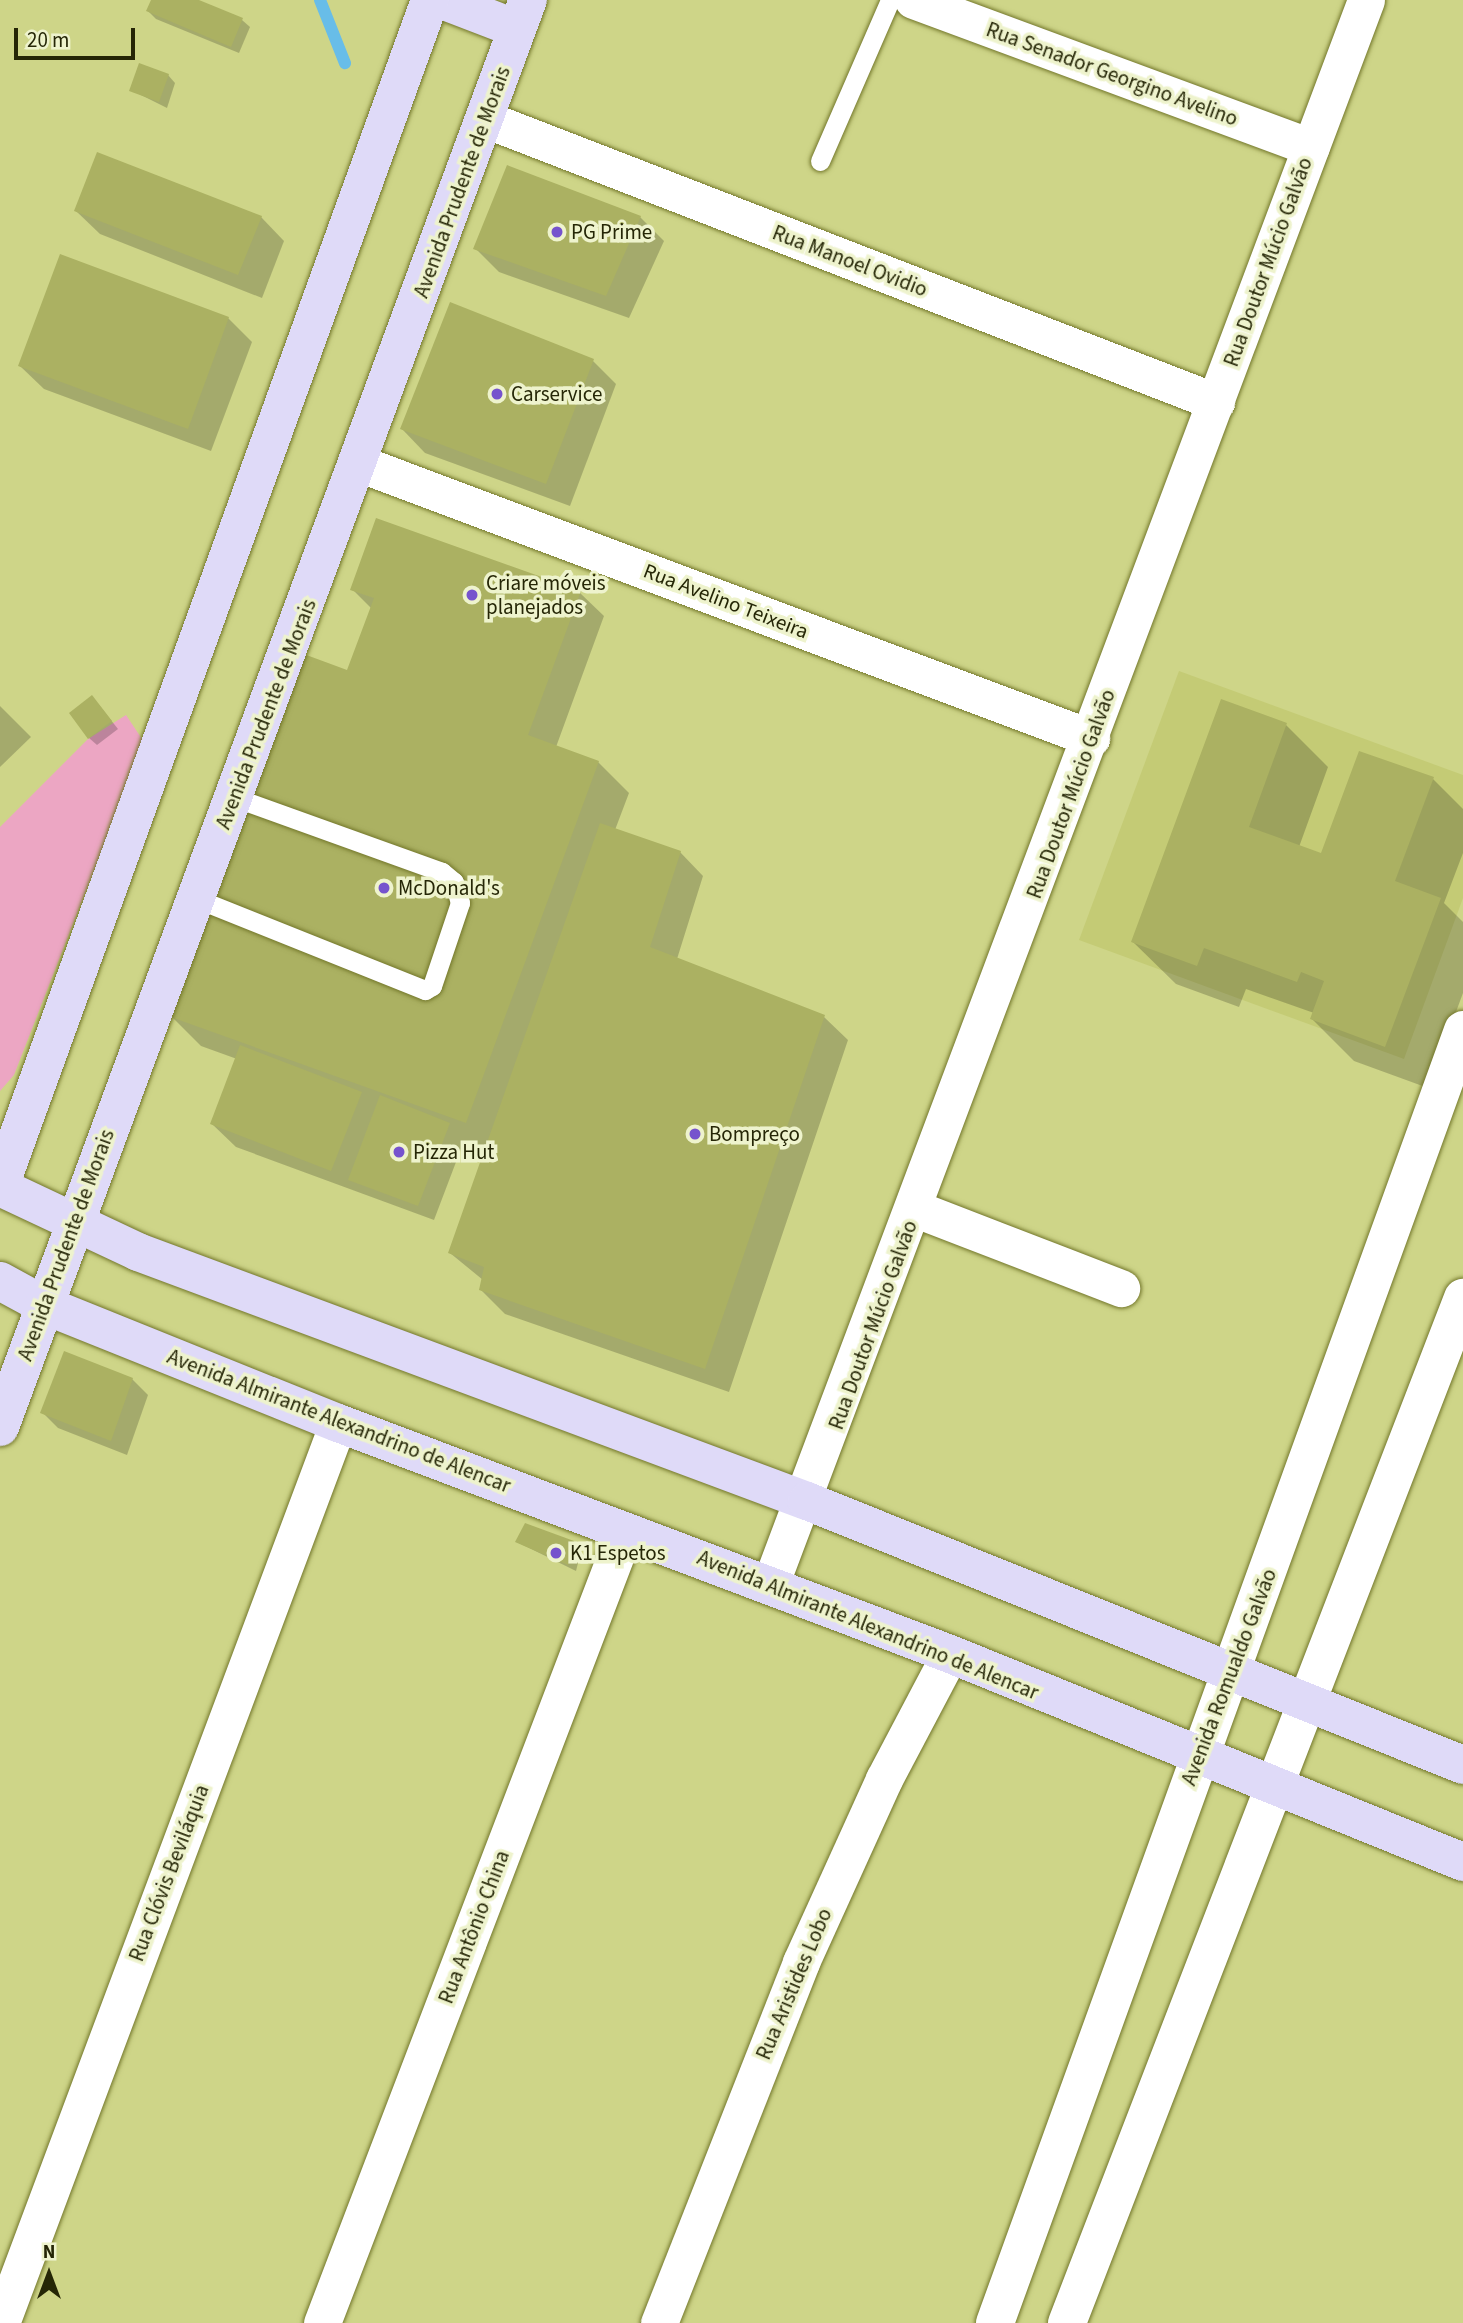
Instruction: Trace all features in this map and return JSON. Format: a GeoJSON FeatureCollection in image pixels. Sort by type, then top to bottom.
{"type":"FeatureCollection","features":[{"type":"Feature","properties":{"kind":"main road"},"geometry":{"type":"LineString","coordinates":[[430,0],[0,1186],[75,1223],[807,1501],[1463,1765]]}},
{"type":"Feature","properties":{"kind":"main road"},"geometry":{"type":"LineString","coordinates":[[442,0],[522,15]]}},
{"type":"Feature","properties":{"kind":"main road","name":"Avenida Prudente de Morais"},"geometry":{"type":"LineString","coordinates":[[0,1427],[195,898],[236,798],[361,464],[522,15]]}},
{"type":"Feature","properties":{"kind":"main road","name":"Avenida Romualdo Galvão"},"geometry":{"type":"LineString","coordinates":[[995,2323],[1463,1030]]}},
{"type":"Feature","properties":{"kind":"main road","name":"Avenida Almirante Alexandrino de Alencar"},"geometry":{"type":"LineString","coordinates":[[0,1280],[44,1305],[338,1423],[950,1654],[1198,1759],[1463,1862]]}},
{"type":"Feature","properties":{"kind":"main road"},"geometry":{"type":"LineString","coordinates":[[1067,2323],[1303,1700],[1463,1298]]}},
{"type":"Feature","properties":{"kind":"street","name":"Rua Senador Georgino Avelino"},"geometry":{"type":"LineString","coordinates":[[913,0],[968,10],[1311,147]]}},
{"type":"Feature","properties":{"kind":"street","name":"Rua Doutor Múcio Galvão"},"geometry":{"type":"LineString","coordinates":[[770,1585],[807,1501],[1366,0]]}},
{"type":"Feature","properties":{"kind":"street","name":"Rua Manoel Ovidio"},"geometry":{"type":"LineString","coordinates":[[485,119],[1216,402]]}},
{"type":"Feature","properties":{"kind":"street","name":"Rua Avelino Teixeira"},"geometry":{"type":"LineString","coordinates":[[361,464],[1091,738]]}},
{"type":"Feature","properties":{"kind":"street"},"geometry":{"type":"LineString","coordinates":[[916,1209],[1121,1288]]}},
{"type":"Feature","properties":{"kind":"street","name":"Rua Clóvis Beviláquia"},"geometry":{"type":"LineString","coordinates":[[1,2323],[338,1423]]}},
{"type":"Feature","properties":{"kind":"street","name":"Rua Antônio China"},"geometry":{"type":"LineString","coordinates":[[322,2323],[625,1531]]}},
{"type":"Feature","properties":{"kind":"street","name":"Rua Aristides Lobo"},"geometry":{"type":"LineString","coordinates":[[659,2323],[801,1962],[884,1779],[950,1654]]}},
{"type":"Feature","properties":{"kind":"lane"},"geometry":{"type":"LineString","coordinates":[[820,161],[890,0]]}},
{"type":"Feature","properties":{"kind":"lane"},"geometry":{"type":"LineString","coordinates":[[195,898],[425,990],[432,986],[460,903],[454,882],[442,872],[236,798]]}},
{"type":"Feature","properties":{"kind":"shaded area"},"geometry":{"type":"Polygon","coordinates":[[[1179,671],[1463,775],[1463,898],[1404,1059],[1079,940],[1179,671]]]}},
{"type":"Feature","properties":{"kind":"shaded area"},"geometry":{"type":"Polygon","coordinates":[[[126,715],[144,742],[14,1075],[0,1091],[0,827],[88,739],[126,715]]]}},
{"type":"Feature","properties":{"kind":"building"},"geometry":{"type":"Polygon","coordinates":[[[151,0],[199,0],[243,18],[231,47],[146,11],[151,0]]]}},
{"type":"Feature","properties":{"kind":"building"},"geometry":{"type":"Polygon","coordinates":[[[139,63],[169,74],[159,102],[129,91],[139,63]]]}},
{"type":"Feature","properties":{"kind":"building"},"geometry":{"type":"Polygon","coordinates":[[[97,152],[262,216],[238,275],[74,211],[97,152]]]}},
{"type":"Feature","properties":{"kind":"building","name":"PG Prime"},"geometry":{"type":"Polygon","coordinates":[[[507,165],[641,216],[606,296],[473,249],[507,165]]]}},
{"type":"Feature","properties":{"kind":"building"},"geometry":{"type":"Polygon","coordinates":[[[60,254],[229,317],[188,429],[18,366],[60,254]]]}},
{"type":"Feature","properties":{"kind":"building","name":"Carservice"},"geometry":{"type":"Polygon","coordinates":[[[450,302],[594,359],[546,484],[400,429],[450,302]]]}},
{"type":"Feature","properties":{"kind":"building","name":"McDonald's"},"geometry":{"type":"Polygon","coordinates":[[[376,518],[581,591],[528,735],[599,761],[466,1123],[168,1016],[301,653],[347,670],[374,598],[350,590],[376,518]]]}},
{"type":"Feature","properties":{"kind":"building"},"geometry":{"type":"Polygon","coordinates":[[[92,695],[112,721],[88,739],[69,713],[92,695]]]}},
{"type":"Feature","properties":{"kind":"building"},"geometry":{"type":"Polygon","coordinates":[[[1221,699],[1287,723],[1249,827],[1321,853],[1359,751],[1434,777],[1395,881],[1441,898],[1385,1047],[1310,1019],[1324,981],[1301,972],[1297,982],[1204,948],[1197,966],[1131,942],[1221,699]]]}},
{"type":"Feature","properties":{"kind":"building"},"geometry":{"type":"Polygon","coordinates":[[[600,823],[681,851],[650,947],[825,1015],[705,1369],[479,1290],[484,1267],[448,1253],[600,823]]]}},
{"type":"Feature","properties":{"kind":"building"},"geometry":{"type":"Polygon","coordinates":[[[240,1045],[362,1092],[331,1171],[210,1124],[240,1045]]]}},
{"type":"Feature","properties":{"kind":"building","name":"Pizza Hut"},"geometry":{"type":"Polygon","coordinates":[[[380,1095],[450,1123],[418,1206],[348,1180],[380,1095]]]}},
{"type":"Feature","properties":{"kind":"building"},"geometry":{"type":"Polygon","coordinates":[[[64,1351],[133,1378],[111,1441],[40,1413],[64,1351]]]}},
{"type":"Feature","properties":{"kind":"building","name":"K1 Espetos"},"geometry":{"type":"Polygon","coordinates":[[[525,1523],[574,1541],[568,1565],[515,1542],[525,1523]]]}},
{"type":"Feature","properties":{"kind":"waterway"},"geometry":{"type":"LineString","coordinates":[[320,0],[345,63]]}},
{"type":"Feature","properties":{"kind":"place","name":"PG Prime"},"geometry":{"type":"Point","coordinates":[557,232]}},
{"type":"Feature","properties":{"kind":"place","name":"Carservice"},"geometry":{"type":"Point","coordinates":[497,394]}},
{"type":"Feature","properties":{"kind":"place","name":"Criare móveis planejados"},"geometry":{"type":"Point","coordinates":[472,595]}},
{"type":"Feature","properties":{"kind":"place","name":"McDonald's"},"geometry":{"type":"Point","coordinates":[384,888]}},
{"type":"Feature","properties":{"kind":"place","name":"Bompreço"},"geometry":{"type":"Point","coordinates":[695,1134]}},
{"type":"Feature","properties":{"kind":"place","name":"Pizza Hut"},"geometry":{"type":"Point","coordinates":[399,1152]}},
{"type":"Feature","properties":{"kind":"place","name":"K1 Espetos"},"geometry":{"type":"Point","coordinates":[556,1553]}}]}
